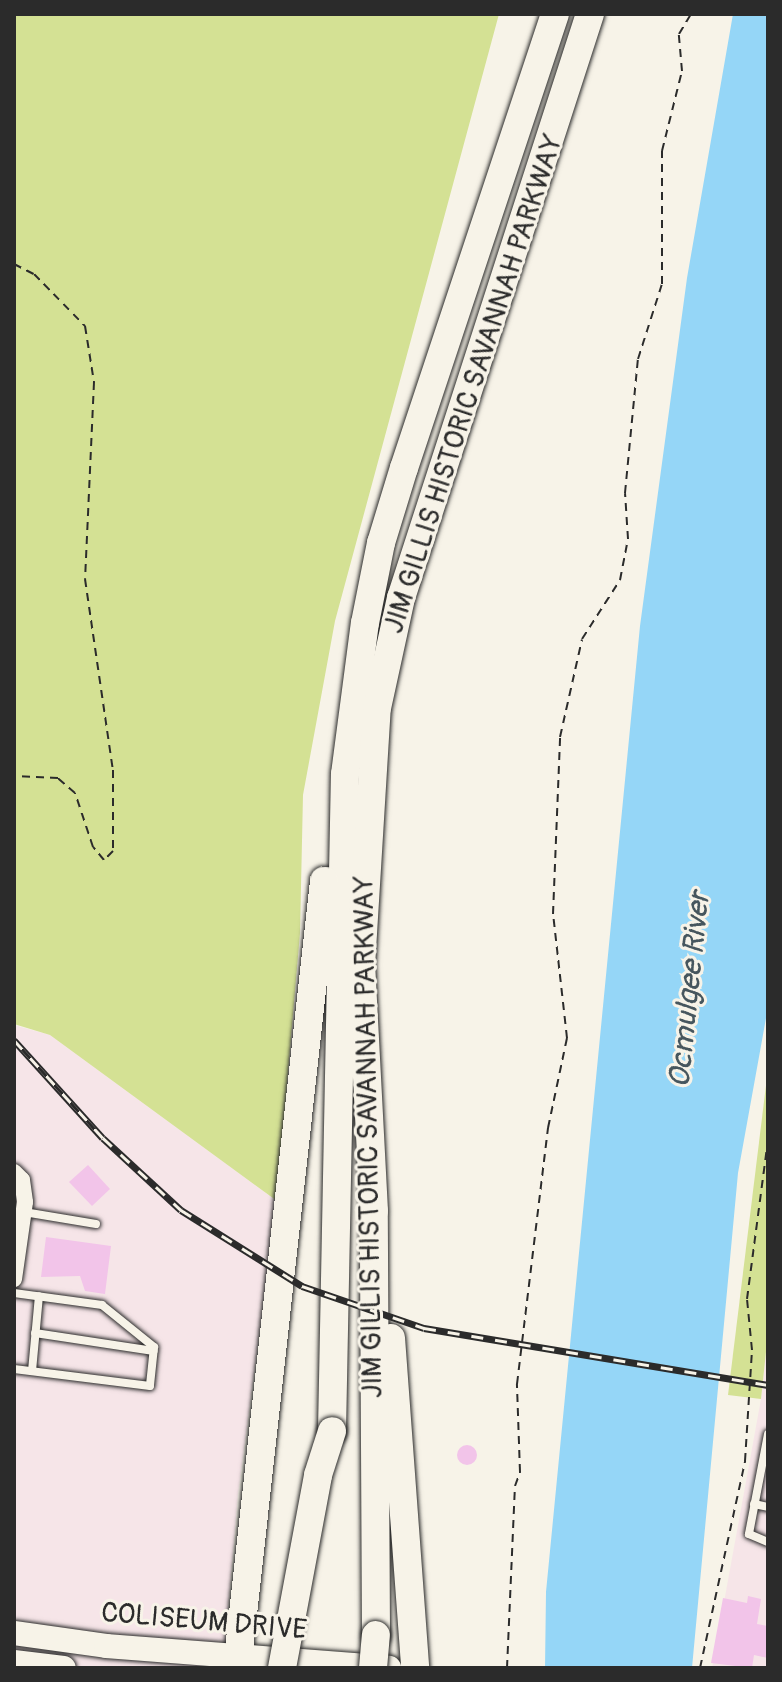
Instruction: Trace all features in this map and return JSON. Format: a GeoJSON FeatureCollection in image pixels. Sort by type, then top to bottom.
{"type":"FeatureCollection","features":[{"type":"Feature","properties":{"kind":"highway","name":"JIM GILLIS HISTORIC SAVANNAH PARKWAY"},"geometry":{"type":"LineString","coordinates":[[282,1668],[318,1475],[332,1431],[345,774],[381,543],[555,14]]}},
{"type":"Feature","properties":{"kind":"highway","name":"JIM GILLIS HISTORIC SAVANNAH PARKWAY"},"geometry":{"type":"LineString","coordinates":[[373,1668],[376,1635],[374,1211],[361,966],[377,708],[401,598],[590,14]]}},
{"type":"Feature","properties":{"kind":"highway"},"geometry":{"type":"LineString","coordinates":[[237,1661],[308,1064],[327,852],[345,774]]}},
{"type":"Feature","properties":{"kind":"highway"},"geometry":{"type":"LineString","coordinates":[[374,1211],[388,1290],[415,1668]]}},
{"type":"Feature","properties":{"kind":"main road","name":"COLISEUM DRIVE"},"geometry":{"type":"LineString","coordinates":[[14,1633],[237,1661],[389,1668]]}},
{"type":"Feature","properties":{"kind":"main road"},"geometry":{"type":"LineString","coordinates":[[14,1662],[64,1668]]}},
{"type":"Feature","properties":{"kind":"street"},"geometry":{"type":"LineString","coordinates":[[14,1172],[22,1180],[24,1212],[14,1279]]}},
{"type":"Feature","properties":{"kind":"lane"},"geometry":{"type":"LineString","coordinates":[[24,1212],[96,1224]]}},
{"type":"Feature","properties":{"kind":"lane"},"geometry":{"type":"LineString","coordinates":[[14,1293],[102,1305],[150,1339],[154,1351],[150,1386],[14,1369]]}},
{"type":"Feature","properties":{"kind":"lane"},"geometry":{"type":"LineString","coordinates":[[32,1371],[39,1296]]}},
{"type":"Feature","properties":{"kind":"lane"},"geometry":{"type":"LineString","coordinates":[[35,1333],[154,1351]]}},
{"type":"Feature","properties":{"kind":"lane"},"geometry":{"type":"LineString","coordinates":[[768,1434],[765,1467],[749,1534],[768,1542]]}},
{"type":"Feature","properties":{"kind":"lane"},"geometry":{"type":"LineString","coordinates":[[754,1504],[768,1507]]}},
{"type":"Feature","properties":{"kind":"path"},"geometry":{"type":"LineString","coordinates":[[507,1668],[515,1486],[520,1472],[517,1384],[548,1128],[566,1053],[556,953],[554,793],[560,737],[582,639],[620,580],[628,539],[625,493],[638,359],[662,284],[662,151],[682,71],[679,34],[691,14]]}},
{"type":"Feature","properties":{"kind":"path"},"geometry":{"type":"LineString","coordinates":[[14,264],[34,274],[85,326],[94,382],[85,579],[113,770],[113,851],[104,860],[93,847],[75,793],[58,778],[14,776]]}},
{"type":"Feature","properties":{"kind":"path"},"geometry":{"type":"LineString","coordinates":[[700,1668],[745,1461],[752,1350],[747,1299],[768,1140]]}},
{"type":"Feature","properties":{"kind":"shaded area"},"geometry":{"type":"Polygon","coordinates":[[[14,1025],[50,1035],[277,1201],[238,1494],[223,1668],[14,1668],[14,1025]]]}},
{"type":"Feature","properties":{"kind":"shaded area"},"geometry":{"type":"Polygon","coordinates":[[[768,1333],[768,1668],[712,1668],[761,1399],[768,1333]]]}},
{"type":"Feature","properties":{"kind":"green space"},"geometry":{"type":"Polygon","coordinates":[[[14,14],[499,14],[335,621],[303,795],[300,933],[277,1201],[50,1035],[14,1024],[14,14]]]}},
{"type":"Feature","properties":{"kind":"green space"},"geometry":{"type":"Polygon","coordinates":[[[768,1069],[768,1333],[761,1399],[728,1395],[768,1069]]]}},
{"type":"Feature","properties":{"kind":"water","name":"Ocmulgee River"},"geometry":{"type":"Polygon","coordinates":[[[733,14],[768,14],[768,1007],[738,1173],[692,1668],[545,1668],[546,1592],[640,626],[687,278],[733,14]]]}},
{"type":"Feature","properties":{"kind":"building"},"geometry":{"type":"Polygon","coordinates":[[[88,1165],[110,1189],[92,1206],[69,1182],[88,1165]]]}},
{"type":"Feature","properties":{"kind":"building"},"geometry":{"type":"Polygon","coordinates":[[[46,1237],[111,1246],[105,1294],[85,1291],[80,1276],[41,1277],[46,1237]]]}},
{"type":"Feature","properties":{"kind":"building"},"geometry":{"type":"Polygon","coordinates":[[[467,1445],[474,1448],[477,1455],[474,1462],[467,1465],[460,1462],[457,1455],[460,1448],[467,1445]]]}},
{"type":"Feature","properties":{"kind":"building"},"geometry":{"type":"Polygon","coordinates":[[[748,1596],[761,1599],[757,1624],[768,1626],[768,1658],[754,1655],[752,1668],[711,1663],[723,1598],[747,1603],[748,1596]]]}},
{"type":"Feature","properties":{"kind":"railway"},"geometry":{"type":"LineString","coordinates":[[14,1040],[103,1138],[181,1210],[302,1286],[424,1328],[768,1385]]}}]}
